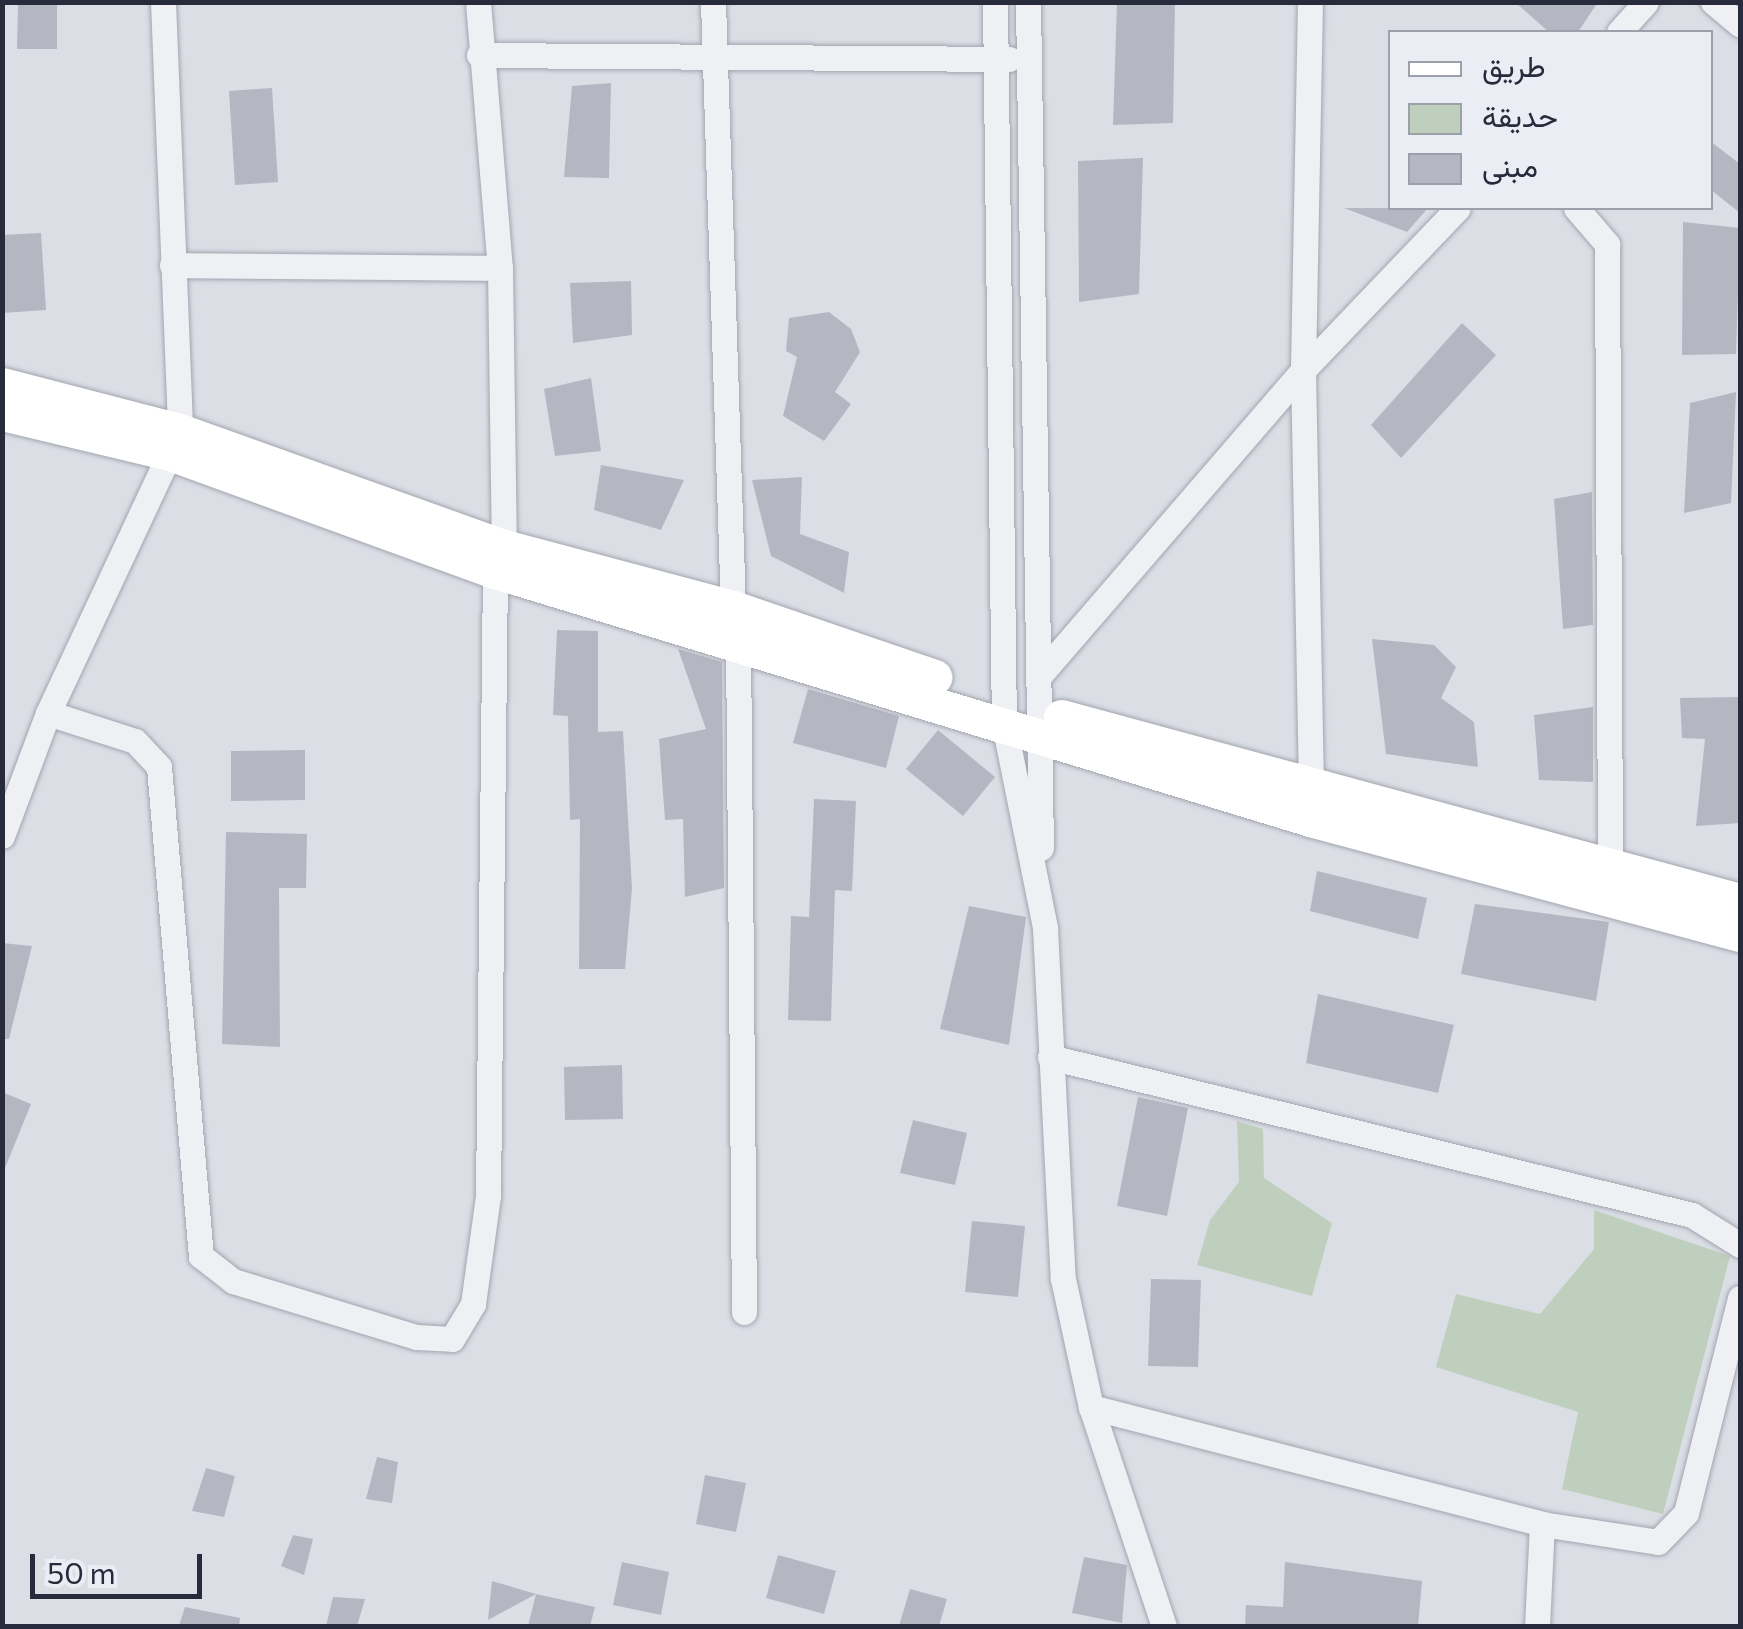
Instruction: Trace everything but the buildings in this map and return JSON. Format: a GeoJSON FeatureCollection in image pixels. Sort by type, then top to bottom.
{"type":"FeatureCollection","features":[{"type":"Feature","properties":{"kind":"main road"},"geometry":{"type":"LineString","coordinates":[[2,386],[175,442],[500,559],[1025,709],[1740,934]]}},
{"type":"Feature","properties":{"kind":"main road"},"geometry":{"type":"LineString","coordinates":[[2,413],[175,442]]}},
{"type":"Feature","properties":{"kind":"main road"},"geometry":{"type":"LineString","coordinates":[[1311,802],[1610,866],[1740,901]]}},
{"type":"Feature","properties":{"kind":"street"},"geometry":{"type":"LineString","coordinates":[[2,836],[7,798],[175,442],[163,2]]}},
{"type":"Feature","properties":{"kind":"street"},"geometry":{"type":"LineString","coordinates":[[48,713],[135,740],[160,767],[201,1256],[233,1281],[416,1337],[452,1338],[473,1304],[488,1196],[500,559],[500,268],[479,55],[478,2]]}},
{"type":"Feature","properties":{"kind":"street"},"geometry":{"type":"LineString","coordinates":[[713,2],[736,624],[744,1312]]}},
{"type":"Feature","properties":{"kind":"street"},"geometry":{"type":"LineString","coordinates":[[995,2],[994,59],[1025,709],[1041,898],[1057,1234],[1091,1407],[1164,1626]]}},
{"type":"Feature","properties":{"kind":"street"},"geometry":{"type":"LineString","coordinates":[[1025,709],[1028,2]]}},
{"type":"Feature","properties":{"kind":"street"},"geometry":{"type":"LineString","coordinates":[[1310,2],[1303,370],[1311,802]]}},
{"type":"Feature","properties":{"kind":"street"},"geometry":{"type":"LineString","coordinates":[[1621,30],[1646,2]]}},
{"type":"Feature","properties":{"kind":"street"},"geometry":{"type":"LineString","coordinates":[[1714,2],[1740,25]]}},
{"type":"Feature","properties":{"kind":"street"},"geometry":{"type":"LineString","coordinates":[[479,55],[714,50],[1029,60]]}},
{"type":"Feature","properties":{"kind":"street"},"geometry":{"type":"LineString","coordinates":[[1025,709],[1303,370],[1456,210]]}},
{"type":"Feature","properties":{"kind":"street"},"geometry":{"type":"LineString","coordinates":[[1578,210],[1607,244],[1610,866]]}},
{"type":"Feature","properties":{"kind":"street"},"geometry":{"type":"LineString","coordinates":[[172,265],[500,268]]}},
{"type":"Feature","properties":{"kind":"street"},"geometry":{"type":"LineString","coordinates":[[1050,1057],[1692,1215],[1740,1245]]}},
{"type":"Feature","properties":{"kind":"street"},"geometry":{"type":"LineString","coordinates":[[1091,1407],[1542,1524],[1626,1541],[1674,1533],[1696,1483],[1740,1298]]}},
{"type":"Feature","properties":{"kind":"street"},"geometry":{"type":"LineString","coordinates":[[1537,1626],[1542,1524]]}},
{"type":"Feature","properties":{"kind":"green space"},"geometry":{"type":"Polygon","coordinates":[[[1237,1121],[1263,1129],[1264,1178],[1332,1223],[1312,1296],[1197,1265],[1210,1220],[1239,1182],[1237,1121]]]}},
{"type":"Feature","properties":{"kind":"green space"},"geometry":{"type":"Polygon","coordinates":[[[1594,1210],[1730,1256],[1663,1514],[1562,1489],[1578,1412],[1436,1367],[1456,1294],[1540,1314],[1594,1249],[1594,1210]]]}}]}
